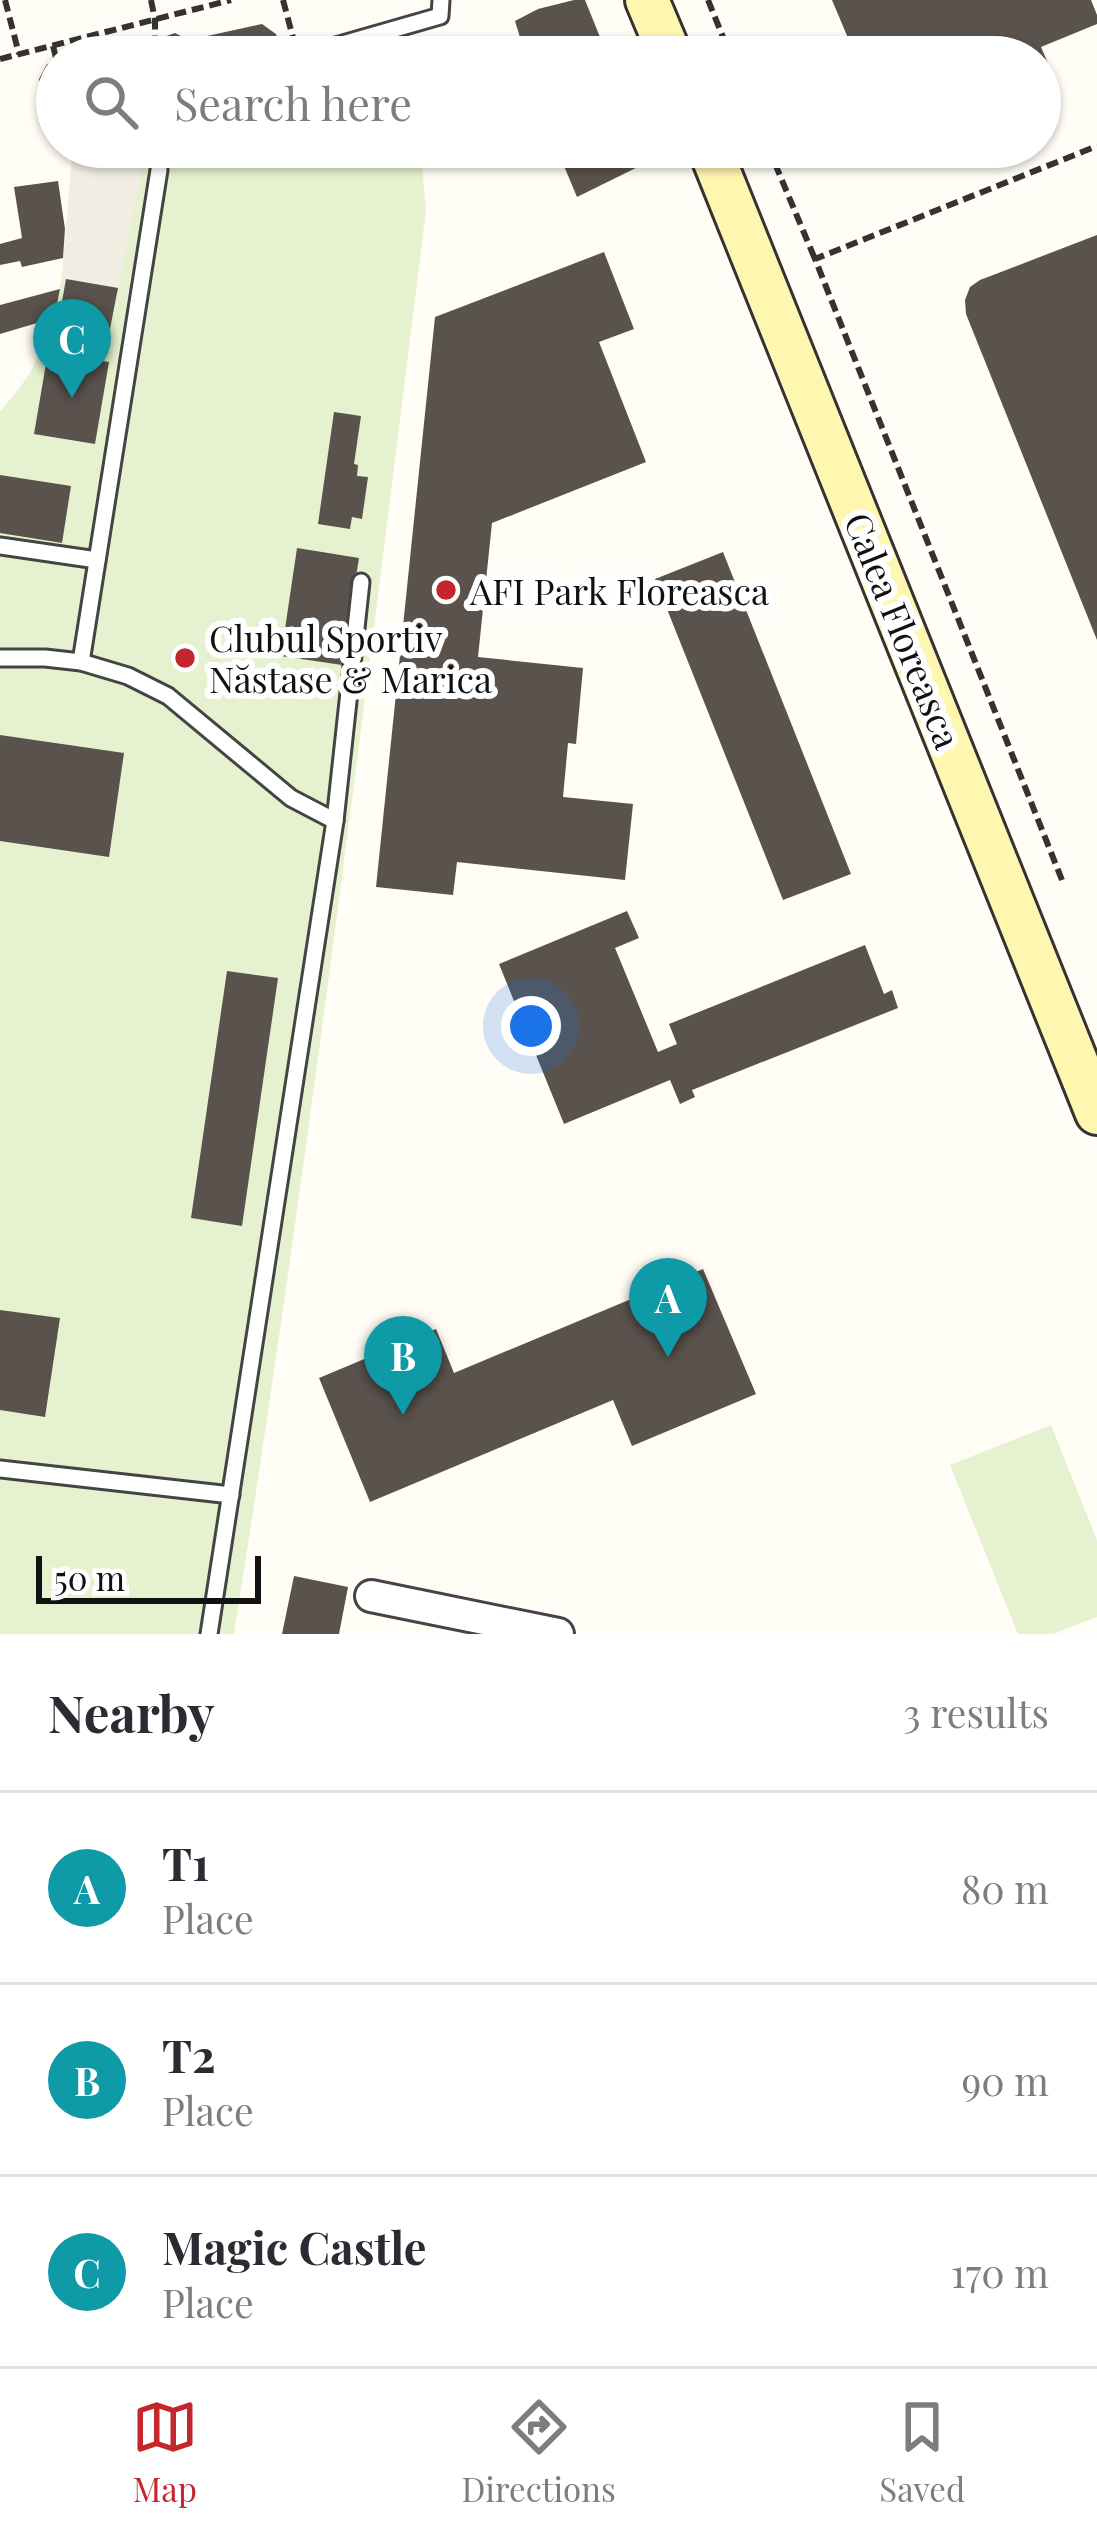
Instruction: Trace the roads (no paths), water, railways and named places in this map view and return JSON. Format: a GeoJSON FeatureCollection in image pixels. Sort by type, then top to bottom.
{"type":"FeatureCollection","features":[{"type":"Feature","properties":{"kind":"main road"},"geometry":{"type":"LineString","coordinates":[[646,0],[661,36]]}},
{"type":"Feature","properties":{"kind":"main road","name":"Calea Floreasca"},"geometry":{"type":"LineString","coordinates":[[717,168],[1097,1113]]}},
{"type":"Feature","properties":{"kind":"street"},"geometry":{"type":"LineString","coordinates":[[371,1596],[493,1628],[558,1634]]}},
{"type":"Feature","properties":{"kind":"lane"},"geometry":{"type":"LineString","coordinates":[[370,36],[440,16],[441,0]]}},
{"type":"Feature","properties":{"kind":"lane"},"geometry":{"type":"LineString","coordinates":[[81,662],[159,170]]}},
{"type":"Feature","properties":{"kind":"lane"},"geometry":{"type":"LineString","coordinates":[[0,546],[97,560]]}},
{"type":"Feature","properties":{"kind":"lane"},"geometry":{"type":"LineString","coordinates":[[209,1634],[335,821],[361,582]]}},
{"type":"Feature","properties":{"kind":"lane"},"geometry":{"type":"LineString","coordinates":[[2,659],[81,662],[128,676],[168,696],[291,798],[335,821]]}},
{"type":"Feature","properties":{"kind":"lane"},"geometry":{"type":"LineString","coordinates":[[0,1469],[231,1495]]}},
{"type":"Feature","properties":{"kind":"place","name":"Magic Castle"},"geometry":{"type":"Point","coordinates":[72,398]}},
{"type":"Feature","properties":{"kind":"place","name":"AFI Park Floreasca"},"geometry":{"type":"Point","coordinates":[446,590]}},
{"type":"Feature","properties":{"kind":"place","name":"Clubul Sportiv Năstase & Marica"},"geometry":{"type":"Point","coordinates":[185,658]}},
{"type":"Feature","properties":{"kind":"place","name":"T1"},"geometry":{"type":"Point","coordinates":[668,1357]}},
{"type":"Feature","properties":{"kind":"place","name":"T2"},"geometry":{"type":"Point","coordinates":[403,1415]}}]}
